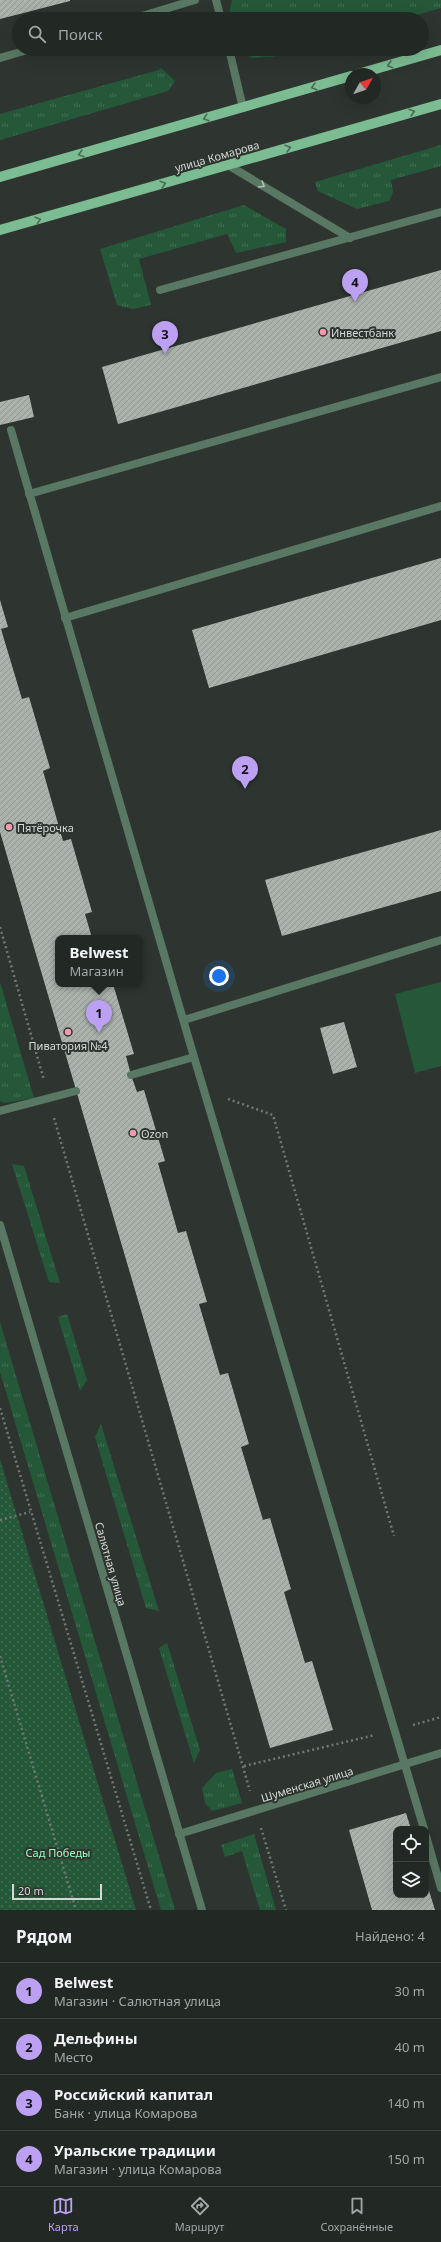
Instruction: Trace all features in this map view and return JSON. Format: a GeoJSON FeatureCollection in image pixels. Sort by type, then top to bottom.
{"type":"FeatureCollection","features":[{"type":"Feature","properties":{"kind":"main road"},"geometry":{"type":"LineString","coordinates":[[429,53],[441,50]]}},
{"type":"Feature","properties":{"kind":"main road"},"geometry":{"type":"LineString","coordinates":[[379,68],[420,56]]}},
{"type":"Feature","properties":{"kind":"main road"},"geometry":{"type":"LineString","coordinates":[[0,177],[345,78]]}},
{"type":"Feature","properties":{"kind":"main road","name":"улица Комарова"},"geometry":{"type":"LineString","coordinates":[[0,230],[441,104]]}},
{"type":"Feature","properties":{"kind":"street"},"geometry":{"type":"LineString","coordinates":[[155,12],[195,0]]}},
{"type":"Feature","properties":{"kind":"street"},"geometry":{"type":"LineString","coordinates":[[216,0],[219,12]]}},
{"type":"Feature","properties":{"kind":"street"},"geometry":{"type":"LineString","coordinates":[[0,58],[12,55]]}},
{"type":"Feature","properties":{"kind":"street"},"geometry":{"type":"LineString","coordinates":[[231,56],[243,108]]}},
{"type":"Feature","properties":{"kind":"street"},"geometry":{"type":"LineString","coordinates":[[228,166],[350,238]]}},
{"type":"Feature","properties":{"kind":"street"},"geometry":{"type":"LineString","coordinates":[[160,290],[441,212]]}},
{"type":"Feature","properties":{"kind":"street"},"geometry":{"type":"LineString","coordinates":[[29,494],[441,377]]}},
{"type":"Feature","properties":{"kind":"street"},"geometry":{"type":"LineString","coordinates":[[11,430],[194,1057],[423,1826]]}},
{"type":"Feature","properties":{"kind":"street"},"geometry":{"type":"LineString","coordinates":[[65,618],[441,506]]}},
{"type":"Feature","properties":{"kind":"street"},"geometry":{"type":"LineString","coordinates":[[184,1020],[441,940]]}},
{"type":"Feature","properties":{"kind":"street"},"geometry":{"type":"LineString","coordinates":[[132,1075],[194,1057]]}},
{"type":"Feature","properties":{"kind":"street"},"geometry":{"type":"LineString","coordinates":[[0,1111],[76,1091]]}},
{"type":"Feature","properties":{"kind":"street","name":"Салютная улица"},"geometry":{"type":"LineString","coordinates":[[0,1225],[202,1910]]}},
{"type":"Feature","properties":{"kind":"street","name":"Шуменская улица"},"geometry":{"type":"LineString","coordinates":[[179,1834],[406,1766],[441,1754]]}},
{"type":"Feature","properties":{"kind":"street"},"geometry":{"type":"LineString","coordinates":[[429,1846],[441,1888]]}},
{"type":"Feature","properties":{"kind":"path"},"geometry":{"type":"LineString","coordinates":[[0,927],[286,1910]]}},
{"type":"Feature","properties":{"kind":"path"},"geometry":{"type":"LineString","coordinates":[[221,1096],[273,1115],[394,1536]]}},
{"type":"Feature","properties":{"kind":"path"},"geometry":{"type":"LineString","coordinates":[[0,1408],[30,1512],[151,1910]]}},
{"type":"Feature","properties":{"kind":"path"},"geometry":{"type":"LineString","coordinates":[[0,1520],[30,1512]]}},
{"type":"Feature","properties":{"kind":"path"},"geometry":{"type":"LineString","coordinates":[[0,1656],[76,1910]]}},
{"type":"Feature","properties":{"kind":"path"},"geometry":{"type":"LineString","coordinates":[[243,1766],[395,1730],[441,1717]]}},
{"type":"Feature","properties":{"kind":"green space"},"geometry":{"type":"Polygon","coordinates":[[[232,0],[441,0],[441,8],[427,12],[229,12],[232,0]]]}},
{"type":"Feature","properties":{"kind":"green space"},"geometry":{"type":"Polygon","coordinates":[[[249,56],[275,56],[272,57],[251,58],[249,56]]]}},
{"type":"Feature","properties":{"kind":"green space"},"geometry":{"type":"Polygon","coordinates":[[[161,68],[175,81],[168,91],[0,140],[0,114],[159,70],[161,68]]]}},
{"type":"Feature","properties":{"kind":"green space"},"geometry":{"type":"Polygon","coordinates":[[[441,145],[441,166],[391,180],[393,192],[389,201],[357,209],[318,191],[315,182],[441,145]]]}},
{"type":"Feature","properties":{"kind":"green space"},"geometry":{"type":"Polygon","coordinates":[[[244,205],[286,229],[286,242],[236,253],[227,234],[139,259],[151,305],[133,309],[117,305],[100,249],[244,205]]]}},
{"type":"Feature","properties":{"kind":"green space"},"geometry":{"type":"Polygon","coordinates":[[[0,982],[34,1098],[4,1103],[0,1101],[0,982]]]}},
{"type":"Feature","properties":{"kind":"green space"},"geometry":{"type":"Polygon","coordinates":[[[441,982],[441,1066],[415,1073],[395,994],[441,982]]]}},
{"type":"Feature","properties":{"kind":"green space"},"geometry":{"type":"Polygon","coordinates":[[[12,1164],[24,1166],[60,1283],[49,1282],[12,1164]]]}},
{"type":"Feature","properties":{"kind":"green space"},"geometry":{"type":"Polygon","coordinates":[[[67,1314],[87,1380],[80,1391],[58,1317],[67,1314]]]}},
{"type":"Feature","properties":{"kind":"green space"},"geometry":{"type":"Polygon","coordinates":[[[0,1322],[175,1910],[161,1910],[0,1372],[0,1322]]]}},
{"type":"Feature","properties":{"kind":"green space"},"geometry":{"type":"Polygon","coordinates":[[[101,1424],[159,1611],[146,1608],[95,1437],[101,1424]]]}},
{"type":"Feature","properties":{"kind":"green space","name":"Сад Победы"},"geometry":{"type":"Polygon","coordinates":[[[0,1459],[17,1516],[136,1910],[0,1910],[0,1459]]]}},
{"type":"Feature","properties":{"kind":"green space"},"geometry":{"type":"Polygon","coordinates":[[[167,1643],[200,1750],[194,1763],[159,1648],[167,1643]]]}},
{"type":"Feature","properties":{"kind":"green space"},"geometry":{"type":"Polygon","coordinates":[[[232,1769],[242,1803],[212,1811],[205,1803],[202,1788],[216,1773],[232,1769]]]}},
{"type":"Feature","properties":{"kind":"green space"},"geometry":{"type":"Polygon","coordinates":[[[254,1834],[276,1910],[260,1910],[242,1851],[225,1857],[221,1845],[254,1834]]]}},
{"type":"Feature","properties":{"kind":"building"},"geometry":{"type":"Polygon","coordinates":[[[0,0],[70,0],[27,12],[12,12],[12,16],[0,19],[0,0]]]}},
{"type":"Feature","properties":{"kind":"building"},"geometry":{"type":"Polygon","coordinates":[[[441,270],[441,331],[118,424],[102,367],[441,270]]]}},
{"type":"Feature","properties":{"kind":"building"},"geometry":{"type":"Polygon","coordinates":[[[29,395],[34,417],[0,425],[0,402],[29,395]]]}},
{"type":"Feature","properties":{"kind":"building"},"geometry":{"type":"Polygon","coordinates":[[[441,558],[441,620],[209,688],[192,630],[441,558]]]}},
{"type":"Feature","properties":{"kind":"building"},"geometry":{"type":"Polygon","coordinates":[[[0,600],[8,627],[1,629],[22,699],[29,697],[50,768],[43,771],[63,841],[71,839],[92,912],[85,914],[91,935],[55,935],[55,987],[114,987],[134,1054],[126,1056],[131,1075],[137,1092],[144,1090],[165,1161],[158,1163],[178,1233],[186,1231],[207,1302],[199,1304],[220,1375],[228,1373],[249,1444],[241,1447],[263,1520],[270,1518],[291,1589],[284,1592],[305,1663],[312,1661],[333,1730],[270,1748],[0,832],[0,600]]]}},
{"type":"Feature","properties":{"kind":"building"},"geometry":{"type":"Polygon","coordinates":[[[441,830],[441,891],[282,936],[265,880],[441,830]]]}},
{"type":"Feature","properties":{"kind":"building"},"geometry":{"type":"Polygon","coordinates":[[[344,1022],[357,1067],[333,1074],[320,1028],[344,1022]]]}},
{"type":"Feature","properties":{"kind":"building"},"geometry":{"type":"Polygon","coordinates":[[[406,1813],[410,1826],[393,1826],[393,1898],[429,1898],[429,1891],[435,1910],[372,1910],[349,1830],[406,1813]]]}},
{"type":"Feature","properties":{"kind":"place","name":"Уральские традиции"},"geometry":{"type":"Point","coordinates":[355,302]}},
{"type":"Feature","properties":{"kind":"place","name":"Инвестбанк"},"geometry":{"type":"Point","coordinates":[323,332]}},
{"type":"Feature","properties":{"kind":"place","name":"Российский капитал"},"geometry":{"type":"Point","coordinates":[165,354]}},
{"type":"Feature","properties":{"kind":"place","name":"Дельфины"},"geometry":{"type":"Point","coordinates":[245,789]}},
{"type":"Feature","properties":{"kind":"place","name":"Пятёрочка"},"geometry":{"type":"Point","coordinates":[9,827]}},
{"type":"Feature","properties":{"kind":"place","name":"Пиватория №4"},"geometry":{"type":"Point","coordinates":[68,1032]}},
{"type":"Feature","properties":{"kind":"place","name":"Belwest"},"geometry":{"type":"Point","coordinates":[99,1033]}},
{"type":"Feature","properties":{"kind":"place","name":"Ozon"},"geometry":{"type":"Point","coordinates":[133,1133]}}]}
